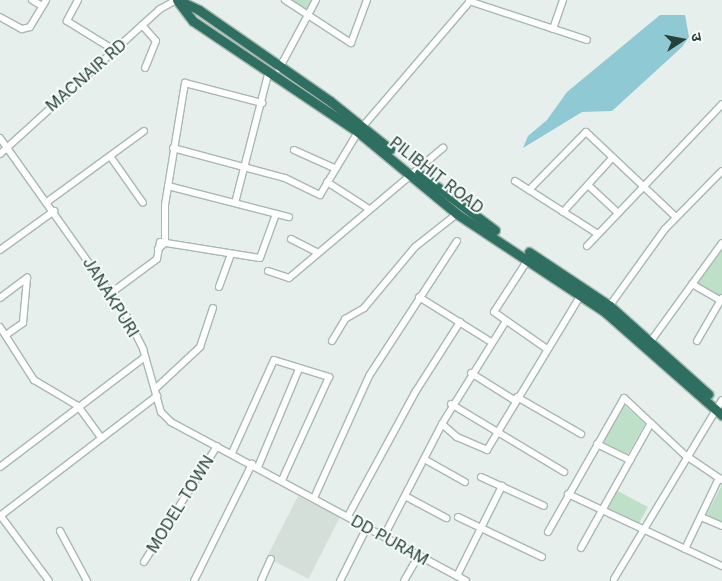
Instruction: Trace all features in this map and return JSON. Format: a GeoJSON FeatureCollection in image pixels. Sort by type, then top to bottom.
{"type":"FeatureCollection","features":[{"type":"Feature","properties":{"kind":"highway","name":"PILIBHIT ROAD"},"geometry":{"type":"LineString","coordinates":[[177,0],[199,10],[275,72],[360,129],[414,172],[457,214],[529,258],[581,295],[607,309],[720,407]]}},
{"type":"Feature","properties":{"kind":"highway"},"geometry":{"type":"LineString","coordinates":[[414,172],[460,207],[607,309]]}},
{"type":"Feature","properties":{"kind":"street"},"geometry":{"type":"LineString","coordinates":[[0,17],[22,29],[30,27],[44,3],[32,0]]}},
{"type":"Feature","properties":{"kind":"street"},"geometry":{"type":"LineString","coordinates":[[78,0],[67,21],[114,50]]}},
{"type":"Feature","properties":{"kind":"street","name":"MACNAIR RD"},"geometry":{"type":"LineString","coordinates":[[0,154],[142,25],[177,0]]}},
{"type":"Feature","properties":{"kind":"street"},"geometry":{"type":"LineString","coordinates":[[285,0],[351,43],[367,0]]}},
{"type":"Feature","properties":{"kind":"street"},"geometry":{"type":"LineString","coordinates":[[235,203],[262,103],[275,72],[310,16],[316,0]]}},
{"type":"Feature","properties":{"kind":"street"},"geometry":{"type":"LineString","coordinates":[[553,29],[563,0]]}},
{"type":"Feature","properties":{"kind":"street"},"geometry":{"type":"LineString","coordinates":[[173,148],[285,178],[320,195],[334,168],[360,129],[470,1],[587,40]]}},
{"type":"Feature","properties":{"kind":"street"},"geometry":{"type":"LineString","coordinates":[[142,25],[156,41],[145,68]]}},
{"type":"Feature","properties":{"kind":"street"},"geometry":{"type":"LineString","coordinates":[[165,243],[168,186],[185,83],[262,103]]}},
{"type":"Feature","properties":{"kind":"street"},"geometry":{"type":"LineString","coordinates":[[587,246],[722,104]]}},
{"type":"Feature","properties":{"kind":"street"},"geometry":{"type":"LineString","coordinates":[[47,202],[144,131]]}},
{"type":"Feature","properties":{"kind":"street"},"geometry":{"type":"LineString","coordinates":[[529,190],[586,132],[676,217]]}},
{"type":"Feature","properties":{"kind":"street","name":"JANAKPURI"},"geometry":{"type":"LineString","coordinates":[[0,138],[54,211],[110,292],[145,357],[161,412],[172,422],[314,498]]}},
{"type":"Feature","properties":{"kind":"street"},"geometry":{"type":"LineString","coordinates":[[268,271],[289,278],[443,148]]}},
{"type":"Feature","properties":{"kind":"street"},"geometry":{"type":"LineString","coordinates":[[294,150],[334,168]]}},
{"type":"Feature","properties":{"kind":"street"},"geometry":{"type":"LineString","coordinates":[[110,156],[143,203]]}},
{"type":"Feature","properties":{"kind":"street"},"geometry":{"type":"LineString","coordinates":[[563,212],[613,157]]}},
{"type":"Feature","properties":{"kind":"street"},"geometry":{"type":"LineString","coordinates":[[607,309],[676,217],[722,171]]}},
{"type":"Feature","properties":{"kind":"street"},"geometry":{"type":"LineString","coordinates":[[515,181],[598,234]]}},
{"type":"Feature","properties":{"kind":"street"},"geometry":{"type":"LineString","coordinates":[[327,182],[370,209]]}},
{"type":"Feature","properties":{"kind":"street"},"geometry":{"type":"LineString","coordinates":[[588,185],[618,213]]}},
{"type":"Feature","properties":{"kind":"street"},"geometry":{"type":"LineString","coordinates":[[168,186],[290,217]]}},
{"type":"Feature","properties":{"kind":"street"},"geometry":{"type":"LineString","coordinates":[[0,250],[54,211]]}},
{"type":"Feature","properties":{"kind":"street"},"geometry":{"type":"LineString","coordinates":[[110,292],[157,259],[160,242],[260,258],[276,214]]}},
{"type":"Feature","properties":{"kind":"street"},"geometry":{"type":"LineString","coordinates":[[332,341],[344,319],[364,308],[415,247],[457,214]]}},
{"type":"Feature","properties":{"kind":"street"},"geometry":{"type":"LineString","coordinates":[[291,239],[318,253]]}},
{"type":"Feature","properties":{"kind":"street"},"geometry":{"type":"LineString","coordinates":[[314,498],[370,376],[419,297],[457,241]]}},
{"type":"Feature","properties":{"kind":"street"},"geometry":{"type":"LineString","coordinates":[[649,344],[722,243]]}},
{"type":"Feature","properties":{"kind":"street"},"geometry":{"type":"LineString","coordinates":[[219,287],[231,254]]}},
{"type":"Feature","properties":{"kind":"street"},"geometry":{"type":"LineString","coordinates":[[529,258],[494,312],[547,349]]}},
{"type":"Feature","properties":{"kind":"street"},"geometry":{"type":"LineString","coordinates":[[0,298],[27,278],[22,323],[6,335]]}},
{"type":"Feature","properties":{"kind":"street"},"geometry":{"type":"LineString","coordinates":[[692,284],[722,300],[697,341]]}},
{"type":"Feature","properties":{"kind":"street"},"geometry":{"type":"LineString","coordinates":[[442,424],[458,437],[487,450],[495,431],[581,295]]}},
{"type":"Feature","properties":{"kind":"street"},"geometry":{"type":"LineString","coordinates":[[419,297],[491,342]]}},
{"type":"Feature","properties":{"kind":"street"},"geometry":{"type":"LineString","coordinates":[[40,581],[47,578],[1,519],[156,392],[200,347],[213,308]]}},
{"type":"Feature","properties":{"kind":"street"},"geometry":{"type":"LineString","coordinates":[[384,536],[451,404],[506,321]]}},
{"type":"Feature","properties":{"kind":"street"},"geometry":{"type":"LineString","coordinates":[[348,516],[416,391],[460,322]]}},
{"type":"Feature","properties":{"kind":"street"},"geometry":{"type":"LineString","coordinates":[[0,327],[34,380],[78,406],[101,438]]}},
{"type":"Feature","properties":{"kind":"street"},"geometry":{"type":"LineString","coordinates":[[0,467],[145,357]]}},
{"type":"Feature","properties":{"kind":"street"},"geometry":{"type":"LineString","coordinates":[[232,453],[274,360],[299,370],[329,378],[282,480]]}},
{"type":"Feature","properties":{"kind":"street"},"geometry":{"type":"LineString","coordinates":[[194,581],[255,465],[299,370]]}},
{"type":"Feature","properties":{"kind":"street"},"geometry":{"type":"LineString","coordinates":[[471,373],[581,434]]}},
{"type":"Feature","properties":{"kind":"street"},"geometry":{"type":"LineString","coordinates":[[548,532],[624,398],[685,455],[721,479],[685,550]]}},
{"type":"Feature","properties":{"kind":"street"},"geometry":{"type":"LineString","coordinates":[[451,404],[564,472]]}},
{"type":"Feature","properties":{"kind":"street"},"geometry":{"type":"LineString","coordinates":[[614,579],[685,455],[720,407]]}},
{"type":"Feature","properties":{"kind":"street"},"geometry":{"type":"LineString","coordinates":[[581,548],[651,423]]}},
{"type":"Feature","properties":{"kind":"street"},"geometry":{"type":"LineString","coordinates":[[597,444],[630,460]]}},
{"type":"Feature","properties":{"kind":"street","name":"MODEL TOWN"},"geometry":{"type":"LineString","coordinates":[[144,562],[217,446]]}},
{"type":"Feature","properties":{"kind":"street"},"geometry":{"type":"LineString","coordinates":[[424,459],[465,482]]}},
{"type":"Feature","properties":{"kind":"street"},"geometry":{"type":"LineString","coordinates":[[481,477],[544,506]]}},
{"type":"Feature","properties":{"kind":"street"},"geometry":{"type":"LineString","coordinates":[[457,576],[502,486]]}},
{"type":"Feature","properties":{"kind":"street"},"geometry":{"type":"LineString","coordinates":[[568,494],[722,566]]}},
{"type":"Feature","properties":{"kind":"street"},"geometry":{"type":"LineString","coordinates":[[405,496],[446,518]]}},
{"type":"Feature","properties":{"kind":"street","name":"DD PURAM"},"geometry":{"type":"LineString","coordinates":[[314,498],[466,581]]}},
{"type":"Feature","properties":{"kind":"street"},"geometry":{"type":"LineString","coordinates":[[458,517],[542,557]]}},
{"type":"Feature","properties":{"kind":"street"},"geometry":{"type":"LineString","coordinates":[[701,517],[722,526]]}},
{"type":"Feature","properties":{"kind":"street"},"geometry":{"type":"LineString","coordinates":[[340,581],[367,527]]}},
{"type":"Feature","properties":{"kind":"street"},"geometry":{"type":"LineString","coordinates":[[60,530],[87,581]]}},
{"type":"Feature","properties":{"kind":"street"},"geometry":{"type":"LineString","coordinates":[[404,581],[419,555]]}},
{"type":"Feature","properties":{"kind":"street"},"geometry":{"type":"LineString","coordinates":[[261,581],[271,559]]}},
{"type":"Feature","properties":{"kind":"shaded area"},"geometry":{"type":"Polygon","coordinates":[[[298,496],[340,517],[309,579],[267,557],[298,496]]]}},
{"type":"Feature","properties":{"kind":"green space"},"geometry":{"type":"Polygon","coordinates":[[[289,0],[314,0],[309,14],[289,0]]]}},
{"type":"Feature","properties":{"kind":"green space"},"geometry":{"type":"Polygon","coordinates":[[[722,250],[722,293],[720,297],[697,283],[722,250]]]}},
{"type":"Feature","properties":{"kind":"green space"},"geometry":{"type":"Polygon","coordinates":[[[623,404],[645,424],[628,454],[600,443],[623,404]]]}},
{"type":"Feature","properties":{"kind":"green space"},"geometry":{"type":"Polygon","coordinates":[[[722,485],[722,522],[706,515],[722,485]]]}},
{"type":"Feature","properties":{"kind":"green space"},"geometry":{"type":"Polygon","coordinates":[[[616,490],[648,507],[638,525],[607,508],[616,490]]]}},
{"type":"Feature","properties":{"kind":"water"},"geometry":{"type":"Polygon","coordinates":[[[660,15],[685,15],[689,37],[682,47],[612,111],[582,112],[523,148],[528,136],[547,120],[567,92],[660,15]]]}}]}
